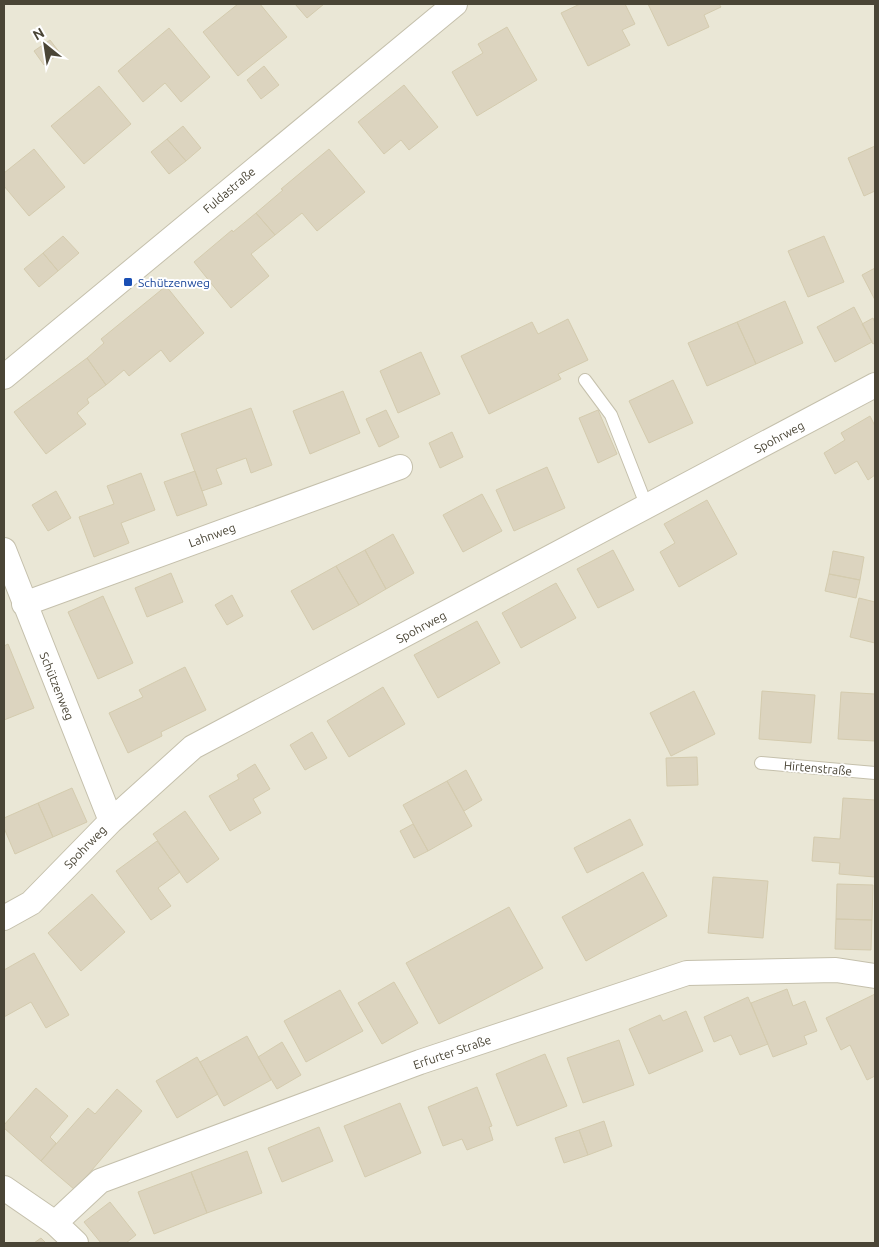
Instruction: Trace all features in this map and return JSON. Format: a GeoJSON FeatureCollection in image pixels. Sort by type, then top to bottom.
{"type":"FeatureCollection","features":[{"type":"Feature","properties":{"kind":"street","name":"Fuldastraße"},"geometry":{"type":"LineString","coordinates":[[4,377],[455,4]]}},
{"type":"Feature","properties":{"kind":"street","name":"Spohrweg"},"geometry":{"type":"LineString","coordinates":[[4,918],[31,903],[111,821],[193,747],[875,385]]}},
{"type":"Feature","properties":{"kind":"street","name":"Lahnweg"},"geometry":{"type":"LineString","coordinates":[[24,604],[400,467]]}},
{"type":"Feature","properties":{"kind":"street","name":"Schützenweg"},"geometry":{"type":"LineString","coordinates":[[4,550],[111,821]]}},
{"type":"Feature","properties":{"kind":"street","name":"Erfurter Straße"},"geometry":{"type":"LineString","coordinates":[[54,1224],[100,1180],[420,1062],[687,973],[836,970],[875,976]]}},
{"type":"Feature","properties":{"kind":"street"},"geometry":{"type":"LineString","coordinates":[[4,1188],[54,1224],[76,1243]]}},
{"type":"Feature","properties":{"kind":"lane"},"geometry":{"type":"LineString","coordinates":[[585,380],[611,415],[647,507]]}},
{"type":"Feature","properties":{"kind":"lane","name":"Hirtenstraße"},"geometry":{"type":"LineString","coordinates":[[761,763],[875,773]]}},
{"type":"Feature","properties":{"kind":"shaded area"},"geometry":{"type":"Polygon","coordinates":[[[4,4],[875,4],[875,1243],[4,1243],[4,4]]]}},
{"type":"Feature","properties":{"kind":"building"},"geometry":{"type":"Polygon","coordinates":[[[238,4],[260,4],[287,37],[238,76],[203,32],[238,4]]]}},
{"type":"Feature","properties":{"kind":"building"},"geometry":{"type":"Polygon","coordinates":[[[295,4],[324,4],[307,18],[295,4]]]}},
{"type":"Feature","properties":{"kind":"building"},"geometry":{"type":"Polygon","coordinates":[[[580,4],[625,4],[635,24],[622,30],[630,45],[588,66],[561,13],[580,4]]]}},
{"type":"Feature","properties":{"kind":"building"},"geometry":{"type":"Polygon","coordinates":[[[648,4],[719,4],[721,7],[704,15],[709,27],[668,46],[648,4]]]}},
{"type":"Feature","properties":{"kind":"building"},"geometry":{"type":"Polygon","coordinates":[[[507,27],[537,80],[477,116],[452,72],[483,53],[478,44],[507,27]]]}},
{"type":"Feature","properties":{"kind":"building"},"geometry":{"type":"Polygon","coordinates":[[[169,28],[210,77],[181,102],[165,83],[143,102],[118,71],[169,28]]]}},
{"type":"Feature","properties":{"kind":"building"},"geometry":{"type":"Polygon","coordinates":[[[50,40],[60,53],[44,65],[34,51],[50,40]]]}},
{"type":"Feature","properties":{"kind":"building"},"geometry":{"type":"Polygon","coordinates":[[[264,66],[279,85],[261,99],[247,80],[264,66]]]}},
{"type":"Feature","properties":{"kind":"building"},"geometry":{"type":"Polygon","coordinates":[[[404,85],[438,127],[409,150],[401,140],[384,154],[358,122],[404,85]]]}},
{"type":"Feature","properties":{"kind":"building"},"geometry":{"type":"Polygon","coordinates":[[[99,86],[131,124],[84,164],[51,126],[99,86]]]}},
{"type":"Feature","properties":{"kind":"building"},"geometry":{"type":"Polygon","coordinates":[[[183,126],[201,148],[186,161],[167,139],[183,126]]]}},
{"type":"Feature","properties":{"kind":"building"},"geometry":{"type":"Polygon","coordinates":[[[167,139],[186,161],[169,174],[151,152],[167,139]]]}},
{"type":"Feature","properties":{"kind":"building"},"geometry":{"type":"Polygon","coordinates":[[[875,146],[875,191],[864,196],[848,158],[875,146]]]}},
{"type":"Feature","properties":{"kind":"building"},"geometry":{"type":"Polygon","coordinates":[[[34,149],[65,187],[29,216],[4,186],[4,173],[34,149]]]}},
{"type":"Feature","properties":{"kind":"building"},"geometry":{"type":"Polygon","coordinates":[[[329,149],[365,192],[317,231],[302,213],[275,235],[256,213],[283,190],[281,189],[329,149]]]}},
{"type":"Feature","properties":{"kind":"building"},"geometry":{"type":"Polygon","coordinates":[[[256,213],[275,235],[251,254],[269,276],[231,308],[194,262],[232,230],[233,232],[256,213]]]}},
{"type":"Feature","properties":{"kind":"building"},"geometry":{"type":"Polygon","coordinates":[[[63,236],[79,253],[58,271],[43,253],[63,236]]]}},
{"type":"Feature","properties":{"kind":"building"},"geometry":{"type":"Polygon","coordinates":[[[824,236],[844,282],[808,297],[788,251],[824,236]]]}},
{"type":"Feature","properties":{"kind":"building"},"geometry":{"type":"Polygon","coordinates":[[[43,253],[58,271],[39,287],[24,269],[43,253]]]}},
{"type":"Feature","properties":{"kind":"building"},"geometry":{"type":"Polygon","coordinates":[[[875,268],[875,300],[862,275],[875,268]]]}},
{"type":"Feature","properties":{"kind":"building"},"geometry":{"type":"Polygon","coordinates":[[[166,286],[204,333],[170,362],[161,350],[129,376],[124,370],[106,385],[87,358],[104,343],[101,339],[166,286]]]}},
{"type":"Feature","properties":{"kind":"building"},"geometry":{"type":"Polygon","coordinates":[[[785,301],[803,343],[756,364],[737,322],[785,301]]]}},
{"type":"Feature","properties":{"kind":"building"},"geometry":{"type":"Polygon","coordinates":[[[854,307],[872,342],[835,362],[817,327],[854,307]]]}},
{"type":"Feature","properties":{"kind":"building"},"geometry":{"type":"Polygon","coordinates":[[[873,318],[875,323],[875,343],[873,344],[862,324],[873,318]]]}},
{"type":"Feature","properties":{"kind":"building"},"geometry":{"type":"Polygon","coordinates":[[[568,319],[588,360],[558,374],[561,379],[489,414],[461,356],[532,322],[538,334],[568,319]]]}},
{"type":"Feature","properties":{"kind":"building"},"geometry":{"type":"Polygon","coordinates":[[[737,322],[756,364],[707,386],[688,343],[737,322]]]}},
{"type":"Feature","properties":{"kind":"building"},"geometry":{"type":"Polygon","coordinates":[[[421,352],[440,394],[398,413],[380,371],[421,352]]]}},
{"type":"Feature","properties":{"kind":"building"},"geometry":{"type":"Polygon","coordinates":[[[87,358],[106,385],[87,399],[89,403],[77,413],[86,424],[46,454],[14,412],[87,358]]]}},
{"type":"Feature","properties":{"kind":"building"},"geometry":{"type":"Polygon","coordinates":[[[673,380],[693,423],[649,443],[629,401],[673,380]]]}},
{"type":"Feature","properties":{"kind":"building"},"geometry":{"type":"Polygon","coordinates":[[[343,391],[360,433],[310,454],[293,411],[343,391]]]}},
{"type":"Feature","properties":{"kind":"building"},"geometry":{"type":"Polygon","coordinates":[[[251,408],[272,465],[251,473],[246,458],[216,469],[222,484],[202,491],[181,434],[251,408]]]}},
{"type":"Feature","properties":{"kind":"building"},"geometry":{"type":"Polygon","coordinates":[[[386,410],[399,437],[379,447],[366,419],[386,410]]]}},
{"type":"Feature","properties":{"kind":"building"},"geometry":{"type":"Polygon","coordinates":[[[598,410],[617,454],[598,463],[579,418],[598,410]]]}},
{"type":"Feature","properties":{"kind":"building"},"geometry":{"type":"Polygon","coordinates":[[[870,416],[875,426],[875,475],[868,480],[857,461],[835,474],[824,453],[845,440],[841,433],[870,416]]]}},
{"type":"Feature","properties":{"kind":"building"},"geometry":{"type":"Polygon","coordinates":[[[452,432],[463,457],[440,468],[429,443],[452,432]]]}},
{"type":"Feature","properties":{"kind":"building"},"geometry":{"type":"Polygon","coordinates":[[[547,467],[565,508],[514,531],[496,490],[547,467]]]}},
{"type":"Feature","properties":{"kind":"building"},"geometry":{"type":"Polygon","coordinates":[[[195,471],[207,505],[177,516],[164,482],[195,471]]]}},
{"type":"Feature","properties":{"kind":"building"},"geometry":{"type":"Polygon","coordinates":[[[141,473],[155,510],[121,523],[129,543],[94,557],[79,517],[114,504],[107,486],[141,473]]]}},
{"type":"Feature","properties":{"kind":"building"},"geometry":{"type":"Polygon","coordinates":[[[56,491],[71,518],[48,531],[32,505],[56,491]]]}},
{"type":"Feature","properties":{"kind":"building"},"geometry":{"type":"Polygon","coordinates":[[[482,494],[502,531],[463,552],[443,515],[482,494]]]}},
{"type":"Feature","properties":{"kind":"building"},"geometry":{"type":"Polygon","coordinates":[[[707,500],[737,554],[679,587],[660,552],[675,543],[664,524],[707,500]]]}},
{"type":"Feature","properties":{"kind":"building"},"geometry":{"type":"Polygon","coordinates":[[[393,534],[414,573],[386,589],[365,550],[393,534]]]}},
{"type":"Feature","properties":{"kind":"building"},"geometry":{"type":"Polygon","coordinates":[[[365,550],[386,589],[359,605],[336,566],[365,550]]]}},
{"type":"Feature","properties":{"kind":"building"},"geometry":{"type":"Polygon","coordinates":[[[613,550],[634,590],[598,608],[577,569],[613,550]]]}},
{"type":"Feature","properties":{"kind":"building"},"geometry":{"type":"Polygon","coordinates":[[[833,551],[864,557],[860,580],[829,574],[833,551]]]}},
{"type":"Feature","properties":{"kind":"building"},"geometry":{"type":"Polygon","coordinates":[[[336,566],[359,605],[313,630],[291,591],[336,566]]]}},
{"type":"Feature","properties":{"kind":"building"},"geometry":{"type":"Polygon","coordinates":[[[171,573],[183,602],[147,617],[135,588],[171,573]]]}},
{"type":"Feature","properties":{"kind":"building"},"geometry":{"type":"Polygon","coordinates":[[[829,574],[860,580],[856,598],[825,591],[829,574]]]}},
{"type":"Feature","properties":{"kind":"building"},"geometry":{"type":"Polygon","coordinates":[[[556,583],[576,618],[521,648],[502,613],[556,583]]]}},
{"type":"Feature","properties":{"kind":"building"},"geometry":{"type":"Polygon","coordinates":[[[232,595],[243,616],[227,625],[215,605],[232,595]]]}},
{"type":"Feature","properties":{"kind":"building"},"geometry":{"type":"Polygon","coordinates":[[[103,596],[133,663],[98,679],[68,612],[103,596]]]}},
{"type":"Feature","properties":{"kind":"building"},"geometry":{"type":"Polygon","coordinates":[[[859,598],[875,602],[875,643],[850,637],[859,598]]]}},
{"type":"Feature","properties":{"kind":"building"},"geometry":{"type":"Polygon","coordinates":[[[477,621],[500,663],[438,698],[414,655],[477,621]]]}},
{"type":"Feature","properties":{"kind":"building"},"geometry":{"type":"Polygon","coordinates":[[[8,644],[34,708],[4,720],[4,646],[8,644]]]}},
{"type":"Feature","properties":{"kind":"building"},"geometry":{"type":"Polygon","coordinates":[[[185,667],[206,710],[161,732],[162,736],[128,753],[109,713],[143,697],[139,690],[185,667]]]}},
{"type":"Feature","properties":{"kind":"building"},"geometry":{"type":"Polygon","coordinates":[[[383,687],[405,724],[349,757],[327,721],[383,687]]]}},
{"type":"Feature","properties":{"kind":"building"},"geometry":{"type":"Polygon","coordinates":[[[694,691],[715,734],[671,756],[650,713],[694,691]]]}},
{"type":"Feature","properties":{"kind":"building"},"geometry":{"type":"Polygon","coordinates":[[[762,691],[815,695],[811,743],[759,739],[762,691]]]}},
{"type":"Feature","properties":{"kind":"building"},"geometry":{"type":"Polygon","coordinates":[[[841,692],[875,694],[875,741],[838,739],[841,692]]]}},
{"type":"Feature","properties":{"kind":"building"},"geometry":{"type":"Polygon","coordinates":[[[312,732],[327,758],[305,770],[290,745],[312,732]]]}},
{"type":"Feature","properties":{"kind":"building"},"geometry":{"type":"Polygon","coordinates":[[[697,757],[698,785],[667,786],[666,758],[697,757]]]}},
{"type":"Feature","properties":{"kind":"building"},"geometry":{"type":"Polygon","coordinates":[[[255,764],[270,789],[253,799],[261,813],[230,831],[209,796],[239,779],[237,775],[255,764]]]}},
{"type":"Feature","properties":{"kind":"building"},"geometry":{"type":"Polygon","coordinates":[[[466,770],[482,800],[464,811],[447,781],[466,770]]]}},
{"type":"Feature","properties":{"kind":"building"},"geometry":{"type":"Polygon","coordinates":[[[447,781],[472,826],[428,851],[403,805],[447,781]]]}},
{"type":"Feature","properties":{"kind":"building"},"geometry":{"type":"Polygon","coordinates":[[[72,788],[87,822],[53,837],[38,803],[72,788]]]}},
{"type":"Feature","properties":{"kind":"building"},"geometry":{"type":"Polygon","coordinates":[[[843,798],[875,800],[875,877],[839,874],[840,863],[812,861],[814,837],[840,839],[843,798]]]}},
{"type":"Feature","properties":{"kind":"building"},"geometry":{"type":"Polygon","coordinates":[[[38,803],[53,837],[15,854],[4,828],[4,818],[38,803]]]}},
{"type":"Feature","properties":{"kind":"building"},"geometry":{"type":"Polygon","coordinates":[[[185,811],[219,859],[187,883],[153,834],[185,811]]]}},
{"type":"Feature","properties":{"kind":"building"},"geometry":{"type":"Polygon","coordinates":[[[630,819],[643,845],[587,873],[574,848],[630,819]]]}},
{"type":"Feature","properties":{"kind":"building"},"geometry":{"type":"Polygon","coordinates":[[[413,824],[428,851],[414,858],[400,831],[413,824]]]}},
{"type":"Feature","properties":{"kind":"building"},"geometry":{"type":"Polygon","coordinates":[[[157,841],[180,872],[158,888],[171,906],[151,920],[116,871],[157,841]]]}},
{"type":"Feature","properties":{"kind":"building"},"geometry":{"type":"Polygon","coordinates":[[[643,872],[667,916],[586,961],[562,917],[643,872]]]}},
{"type":"Feature","properties":{"kind":"building"},"geometry":{"type":"Polygon","coordinates":[[[713,877],[768,881],[763,938],[708,933],[713,877]]]}},
{"type":"Feature","properties":{"kind":"building"},"geometry":{"type":"Polygon","coordinates":[[[837,884],[873,885],[872,920],[836,919],[837,884]]]}},
{"type":"Feature","properties":{"kind":"building"},"geometry":{"type":"Polygon","coordinates":[[[92,894],[125,932],[81,971],[48,933],[92,894]]]}},
{"type":"Feature","properties":{"kind":"building"},"geometry":{"type":"Polygon","coordinates":[[[509,907],[543,968],[439,1024],[406,963],[509,907]]]}},
{"type":"Feature","properties":{"kind":"building"},"geometry":{"type":"Polygon","coordinates":[[[836,919],[872,920],[871,950],[835,949],[836,919]]]}},
{"type":"Feature","properties":{"kind":"building"},"geometry":{"type":"Polygon","coordinates":[[[34,953],[69,1015],[46,1028],[31,1002],[4,1017],[4,970],[34,953]]]}},
{"type":"Feature","properties":{"kind":"building"},"geometry":{"type":"Polygon","coordinates":[[[394,982],[418,1023],[382,1044],[358,1003],[394,982]]]}},
{"type":"Feature","properties":{"kind":"building"},"geometry":{"type":"Polygon","coordinates":[[[787,989],[793,1006],[805,1001],[817,1031],[804,1036],[807,1044],[773,1057],[751,1003],[787,989]]]}},
{"type":"Feature","properties":{"kind":"building"},"geometry":{"type":"Polygon","coordinates":[[[340,990],[363,1031],[306,1062],[284,1021],[340,990]]]}},
{"type":"Feature","properties":{"kind":"building"},"geometry":{"type":"Polygon","coordinates":[[[875,994],[875,1076],[867,1080],[850,1045],[841,1050],[826,1018],[875,994]]]}},
{"type":"Feature","properties":{"kind":"building"},"geometry":{"type":"Polygon","coordinates":[[[748,997],[768,1044],[740,1055],[731,1035],[714,1042],[704,1017],[748,997]]]}},
{"type":"Feature","properties":{"kind":"building"},"geometry":{"type":"Polygon","coordinates":[[[686,1011],[703,1051],[649,1074],[629,1029],[660,1015],[663,1021],[686,1011]]]}},
{"type":"Feature","properties":{"kind":"building"},"geometry":{"type":"Polygon","coordinates":[[[247,1036],[271,1080],[224,1106],[200,1062],[247,1036]]]}},
{"type":"Feature","properties":{"kind":"building"},"geometry":{"type":"Polygon","coordinates":[[[619,1040],[634,1085],[583,1103],[567,1058],[619,1040]]]}},
{"type":"Feature","properties":{"kind":"building"},"geometry":{"type":"Polygon","coordinates":[[[282,1042],[301,1075],[277,1089],[258,1057],[282,1042]]]}},
{"type":"Feature","properties":{"kind":"building"},"geometry":{"type":"Polygon","coordinates":[[[545,1054],[567,1106],[517,1126],[496,1074],[545,1054]]]}},
{"type":"Feature","properties":{"kind":"building"},"geometry":{"type":"Polygon","coordinates":[[[197,1057],[218,1094],[177,1118],[156,1081],[197,1057]]]}},
{"type":"Feature","properties":{"kind":"building"},"geometry":{"type":"Polygon","coordinates":[[[477,1087],[492,1126],[489,1127],[493,1140],[467,1150],[462,1139],[443,1146],[428,1107],[477,1087]]]}},
{"type":"Feature","properties":{"kind":"building"},"geometry":{"type":"Polygon","coordinates":[[[36,1088],[68,1116],[50,1137],[56,1143],[41,1161],[4,1128],[4,1125],[36,1088]]]}},
{"type":"Feature","properties":{"kind":"building"},"geometry":{"type":"Polygon","coordinates":[[[117,1089],[142,1111],[75,1190],[41,1161],[88,1108],[95,1114],[117,1089]]]}},
{"type":"Feature","properties":{"kind":"building"},"geometry":{"type":"Polygon","coordinates":[[[400,1103],[421,1153],[365,1177],[344,1126],[400,1103]]]}},
{"type":"Feature","properties":{"kind":"building"},"geometry":{"type":"Polygon","coordinates":[[[604,1121],[612,1146],[588,1155],[579,1130],[604,1121]]]}},
{"type":"Feature","properties":{"kind":"building"},"geometry":{"type":"Polygon","coordinates":[[[319,1127],[333,1161],[282,1182],[268,1148],[319,1127]]]}},
{"type":"Feature","properties":{"kind":"building"},"geometry":{"type":"Polygon","coordinates":[[[579,1130],[588,1155],[564,1163],[555,1138],[579,1130]]]}},
{"type":"Feature","properties":{"kind":"building"},"geometry":{"type":"Polygon","coordinates":[[[247,1151],[262,1193],[207,1213],[191,1172],[247,1151]]]}},
{"type":"Feature","properties":{"kind":"building"},"geometry":{"type":"Polygon","coordinates":[[[191,1172],[207,1213],[154,1234],[138,1192],[191,1172]]]}},
{"type":"Feature","properties":{"kind":"building"},"geometry":{"type":"Polygon","coordinates":[[[110,1202],[136,1235],[126,1243],[101,1243],[84,1222],[110,1202]]]}},
{"type":"Feature","properties":{"kind":"building"},"geometry":{"type":"Polygon","coordinates":[[[41,1238],[46,1243],[34,1243],[41,1238]]]}},
{"type":"Feature","properties":{"kind":"place","name":"Schützenweg"},"geometry":{"type":"Point","coordinates":[128,282]}}]}
